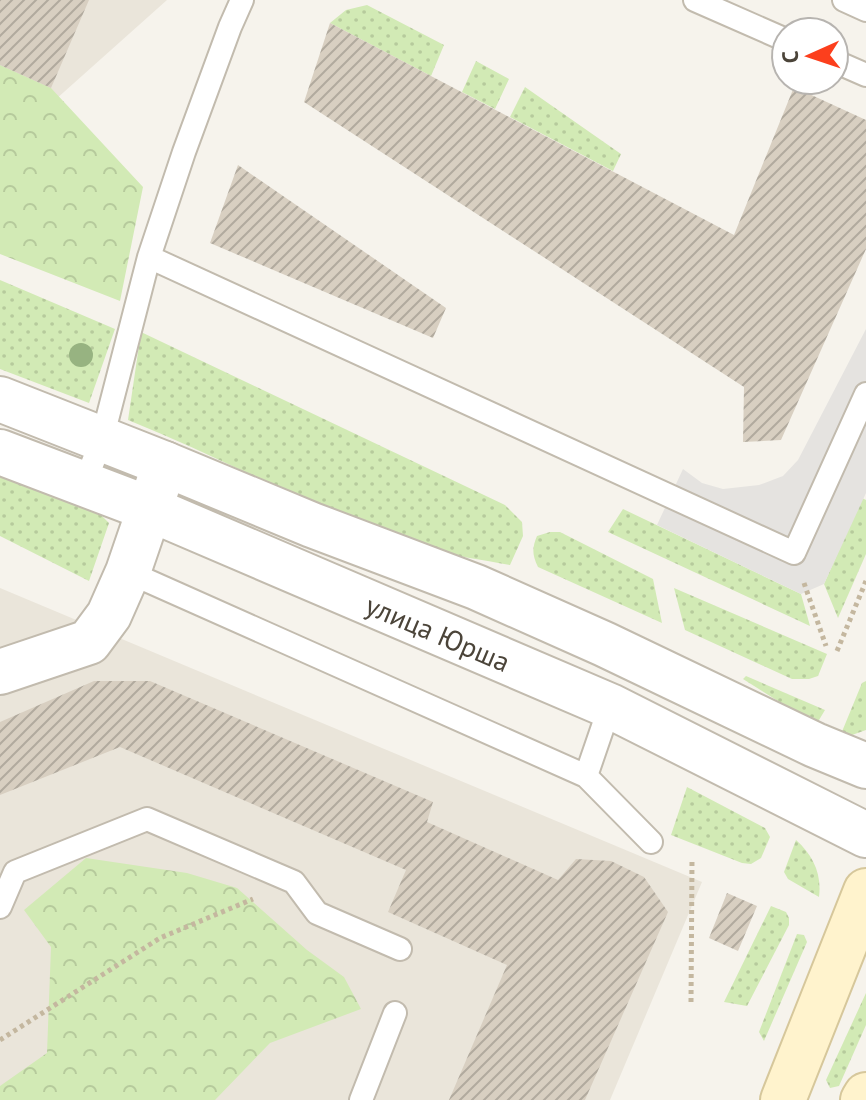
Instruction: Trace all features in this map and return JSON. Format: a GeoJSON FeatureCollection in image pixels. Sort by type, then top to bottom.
{"type":"FeatureCollection","features":[{"type":"Feature","properties":{"kind":"main road"},"geometry":{"type":"LineString","coordinates":[[783,1100],[866,891]]}},
{"type":"Feature","properties":{"kind":"street","name":"улица Юрша"},"geometry":{"type":"LineString","coordinates":[[0,399],[312,525],[476,587],[866,766]]}},
{"type":"Feature","properties":{"kind":"street","name":"улица Юрша"},"geometry":{"type":"LineString","coordinates":[[0,452],[150,509],[610,706],[866,835]]}},
{"type":"Feature","properties":{"kind":"street"},"geometry":{"type":"LineString","coordinates":[[0,672],[89,642],[109,615],[128,572],[165,464]]}},
{"type":"Feature","properties":{"kind":"lane"},"geometry":{"type":"LineString","coordinates":[[84,485],[102,439],[149,257],[184,152],[242,0]]}},
{"type":"Feature","properties":{"kind":"lane"},"geometry":{"type":"LineString","coordinates":[[695,0],[770,33]]}},
{"type":"Feature","properties":{"kind":"lane"},"geometry":{"type":"LineString","coordinates":[[844,0],[866,10]]}},
{"type":"Feature","properties":{"kind":"lane"},"geometry":{"type":"LineString","coordinates":[[149,257],[794,553],[866,394]]}},
{"type":"Feature","properties":{"kind":"lane"},"geometry":{"type":"LineString","coordinates":[[128,572],[586,776],[651,842]]}},
{"type":"Feature","properties":{"kind":"lane"},"geometry":{"type":"LineString","coordinates":[[586,776],[610,706]]}},
{"type":"Feature","properties":{"kind":"lane"},"geometry":{"type":"LineString","coordinates":[[0,907],[15,872],[147,819],[294,882],[317,913],[400,949]]}},
{"type":"Feature","properties":{"kind":"lane"},"geometry":{"type":"LineString","coordinates":[[361,1100],[395,1013]]}},
{"type":"Feature","properties":{"kind":"path"},"geometry":{"type":"LineString","coordinates":[[794,553],[826,646]]}},
{"type":"Feature","properties":{"kind":"path"},"geometry":{"type":"LineString","coordinates":[[837,651],[866,581]]}},
{"type":"Feature","properties":{"kind":"path"},"geometry":{"type":"LineString","coordinates":[[691,1002],[692,860]]}},
{"type":"Feature","properties":{"kind":"path"},"geometry":{"type":"LineString","coordinates":[[0,1040],[160,938],[294,882]]}},
{"type":"Feature","properties":{"kind":"shaded area"},"geometry":{"type":"Polygon","coordinates":[[[0,0],[167,0],[55,100],[0,76],[0,0]]]}},
{"type":"Feature","properties":{"kind":"shaded area"},"geometry":{"type":"Polygon","coordinates":[[[866,329],[866,493],[824,584],[801,594],[657,525],[683,469],[702,483],[723,489],[759,485],[783,476],[798,460],[866,329]]]}},
{"type":"Feature","properties":{"kind":"shaded area"},"geometry":{"type":"Polygon","coordinates":[[[0,588],[702,882],[610,1100],[0,1100],[0,588]]]}},
{"type":"Feature","properties":{"kind":"green space"},"geometry":{"type":"Polygon","coordinates":[[[367,5],[444,45],[431,76],[330,23],[346,10],[367,5]]]}},
{"type":"Feature","properties":{"kind":"green space"},"geometry":{"type":"Polygon","coordinates":[[[476,61],[509,79],[495,109],[462,92],[476,61]]]}},
{"type":"Feature","properties":{"kind":"green space"},"geometry":{"type":"Polygon","coordinates":[[[0,65],[51,88],[143,187],[120,301],[0,254],[0,65]]]}},
{"type":"Feature","properties":{"kind":"green space"},"geometry":{"type":"Polygon","coordinates":[[[525,87],[621,154],[613,171],[510,117],[525,87]]]}},
{"type":"Feature","properties":{"kind":"green space"},"geometry":{"type":"Polygon","coordinates":[[[0,280],[115,329],[89,403],[0,369],[0,280]]]}},
{"type":"Feature","properties":{"kind":"green space"},"geometry":{"type":"Polygon","coordinates":[[[141,332],[505,505],[522,522],[523,536],[510,565],[436,551],[388,534],[128,420],[141,332]]]}},
{"type":"Feature","properties":{"kind":"green space"},"geometry":{"type":"Polygon","coordinates":[[[0,472],[96,510],[109,523],[89,581],[0,536],[0,472]]]}},
{"type":"Feature","properties":{"kind":"green space"},"geometry":{"type":"Polygon","coordinates":[[[862,498],[866,500],[866,554],[838,618],[824,584],[862,498]]]}},
{"type":"Feature","properties":{"kind":"green space"},"geometry":{"type":"Polygon","coordinates":[[[623,509],[801,594],[810,626],[608,532],[623,509]]]}},
{"type":"Feature","properties":{"kind":"green space"},"geometry":{"type":"Polygon","coordinates":[[[560,532],[653,579],[662,623],[538,567],[534,555],[535,540],[537,536],[560,532]]]}},
{"type":"Feature","properties":{"kind":"green space"},"geometry":{"type":"Polygon","coordinates":[[[674,588],[827,654],[818,676],[792,679],[685,630],[674,588]]]}},
{"type":"Feature","properties":{"kind":"green space"},"geometry":{"type":"Polygon","coordinates":[[[746,676],[825,710],[816,725],[743,679],[746,676]]]}},
{"type":"Feature","properties":{"kind":"green space"},"geometry":{"type":"Polygon","coordinates":[[[866,681],[866,730],[852,735],[841,734],[862,683],[866,681]]]}},
{"type":"Feature","properties":{"kind":"green space"},"geometry":{"type":"Polygon","coordinates":[[[687,787],[765,828],[770,837],[761,858],[751,864],[742,863],[671,835],[687,787]]]}},
{"type":"Feature","properties":{"kind":"green space"},"geometry":{"type":"Polygon","coordinates":[[[796,840],[815,866],[819,897],[788,879],[784,872],[796,840]]]}},
{"type":"Feature","properties":{"kind":"green space"},"geometry":{"type":"Polygon","coordinates":[[[86,858],[187,873],[237,888],[307,950],[344,977],[361,1009],[270,1043],[215,1100],[0,1100],[0,1086],[47,1053],[51,947],[24,910],[86,858]]]}},
{"type":"Feature","properties":{"kind":"green space"},"geometry":{"type":"Polygon","coordinates":[[[771,906],[786,912],[789,925],[747,1006],[724,1002],[771,906]]]}},
{"type":"Feature","properties":{"kind":"green space"},"geometry":{"type":"Polygon","coordinates":[[[797,934],[804,935],[807,942],[764,1041],[759,1032],[797,934]]]}},
{"type":"Feature","properties":{"kind":"green space"},"geometry":{"type":"Polygon","coordinates":[[[866,993],[866,1025],[839,1086],[830,1088],[826,1080],[866,993]]]}},
{"type":"Feature","properties":{"kind":"building"},"geometry":{"type":"Polygon","coordinates":[[[0,0],[89,0],[51,88],[0,65],[0,0]]]}},
{"type":"Feature","properties":{"kind":"building"},"geometry":{"type":"Polygon","coordinates":[[[330,23],[734,235],[790,96],[814,96],[866,120],[866,249],[781,440],[743,442],[744,387],[304,102],[330,23]]]}},
{"type":"Feature","properties":{"kind":"building"},"geometry":{"type":"Polygon","coordinates":[[[238,165],[446,308],[433,338],[210,243],[238,165]]]}},
{"type":"Feature","properties":{"kind":"building"},"geometry":{"type":"Polygon","coordinates":[[[94,681],[150,681],[433,802],[427,822],[558,880],[576,859],[611,861],[644,877],[668,912],[585,1100],[449,1100],[507,965],[388,912],[406,870],[120,747],[0,795],[0,722],[94,681]]]}},
{"type":"Feature","properties":{"kind":"building"},"geometry":{"type":"Polygon","coordinates":[[[727,893],[757,906],[738,951],[709,938],[727,893]]]}}]}
